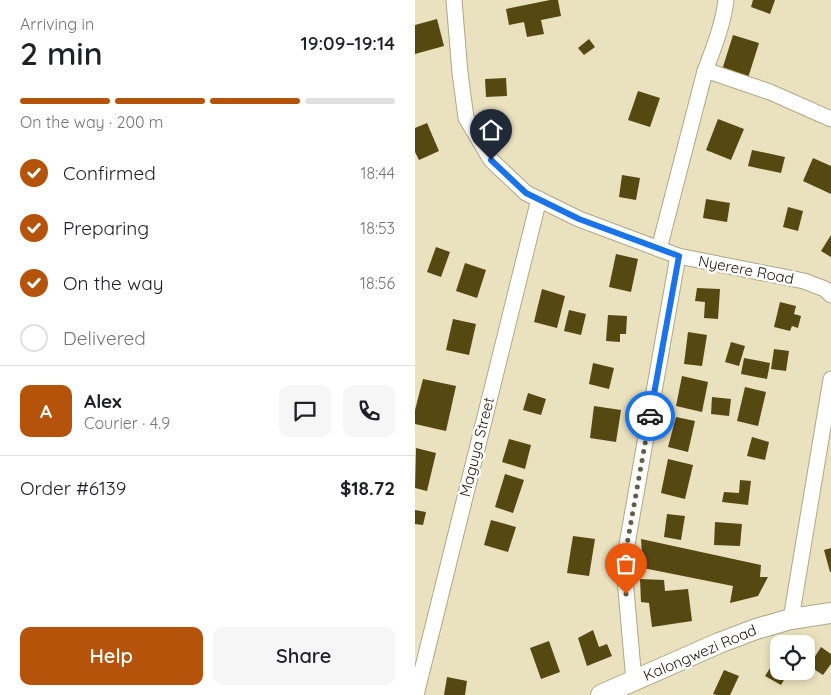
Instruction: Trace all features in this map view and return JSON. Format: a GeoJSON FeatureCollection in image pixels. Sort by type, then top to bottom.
{"type":"FeatureCollection","features":[{"type":"Feature","properties":{"kind":"street","name":"Nyerere Road"},"geometry":{"type":"LineString","coordinates":[[453,0],[466,118],[491,160],[526,193],[579,219],[679,256],[805,281],[825,289],[831,295]]}},
{"type":"Feature","properties":{"kind":"street"},"geometry":{"type":"LineString","coordinates":[[659,249],[705,71],[719,35],[726,0]]}},
{"type":"Feature","properties":{"kind":"street"},"geometry":{"type":"LineString","coordinates":[[705,71],[714,72],[770,92],[831,119]]}},
{"type":"Feature","properties":{"kind":"street","name":"Maguya Street"},"geometry":{"type":"LineString","coordinates":[[416,695],[539,199]]}},
{"type":"Feature","properties":{"kind":"street"},"geometry":{"type":"LineString","coordinates":[[634,681],[625,579],[626,550],[679,256]]}},
{"type":"Feature","properties":{"kind":"street"},"geometry":{"type":"LineString","coordinates":[[791,619],[831,379]]}},
{"type":"Feature","properties":{"kind":"street","name":"Kalongwezi Road"},"geometry":{"type":"LineString","coordinates":[[610,693],[719,643],[756,629],[791,619],[831,613]]}},
{"type":"Feature","properties":{"kind":"building"},"geometry":{"type":"Polygon","coordinates":[[[558,0],[561,16],[541,20],[544,34],[527,37],[524,22],[509,25],[506,9],[558,0]]]}},
{"type":"Feature","properties":{"kind":"building"},"geometry":{"type":"Polygon","coordinates":[[[753,0],[775,0],[770,14],[751,7],[753,0]]]}},
{"type":"Feature","properties":{"kind":"building"},"geometry":{"type":"Polygon","coordinates":[[[437,19],[444,46],[415,54],[415,25],[437,19]]]}},
{"type":"Feature","properties":{"kind":"building"},"geometry":{"type":"Polygon","coordinates":[[[733,35],[759,43],[748,78],[722,70],[733,35]]]}},
{"type":"Feature","properties":{"kind":"building"},"geometry":{"type":"Polygon","coordinates":[[[589,39],[595,47],[584,55],[578,48],[589,39]]]}},
{"type":"Feature","properties":{"kind":"building"},"geometry":{"type":"Polygon","coordinates":[[[506,78],[507,96],[486,97],[485,79],[506,78]]]}},
{"type":"Feature","properties":{"kind":"building"},"geometry":{"type":"Polygon","coordinates":[[[638,91],[660,98],[650,127],[628,120],[638,91]]]}},
{"type":"Feature","properties":{"kind":"building"},"geometry":{"type":"Polygon","coordinates":[[[718,119],[744,129],[731,160],[706,150],[718,119]]]}},
{"type":"Feature","properties":{"kind":"building"},"geometry":{"type":"Polygon","coordinates":[[[427,123],[439,151],[419,160],[415,152],[415,128],[427,123]]]}},
{"type":"Feature","properties":{"kind":"building"},"geometry":{"type":"Polygon","coordinates":[[[752,150],[785,157],[781,173],[748,166],[752,150]]]}},
{"type":"Feature","properties":{"kind":"building"},"geometry":{"type":"Polygon","coordinates":[[[813,158],[831,166],[831,194],[803,181],[813,158]]]}},
{"type":"Feature","properties":{"kind":"building"},"geometry":{"type":"Polygon","coordinates":[[[622,175],[640,178],[636,200],[619,197],[622,175]]]}},
{"type":"Feature","properties":{"kind":"building"},"geometry":{"type":"Polygon","coordinates":[[[706,199],[730,203],[727,222],[703,218],[706,199]]]}},
{"type":"Feature","properties":{"kind":"building"},"geometry":{"type":"Polygon","coordinates":[[[788,207],[803,211],[798,231],[783,227],[788,207]]]}},
{"type":"Feature","properties":{"kind":"building"},"geometry":{"type":"Polygon","coordinates":[[[831,235],[831,257],[821,251],[831,235]]]}},
{"type":"Feature","properties":{"kind":"building"},"geometry":{"type":"Polygon","coordinates":[[[436,247],[450,252],[441,277],[427,272],[436,247]]]}},
{"type":"Feature","properties":{"kind":"building"},"geometry":{"type":"Polygon","coordinates":[[[616,254],[638,259],[631,292],[609,287],[616,254]]]}},
{"type":"Feature","properties":{"kind":"building"},"geometry":{"type":"Polygon","coordinates":[[[465,263],[486,270],[477,298],[456,291],[465,263]]]}},
{"type":"Feature","properties":{"kind":"building"},"geometry":{"type":"Polygon","coordinates":[[[697,288],[720,289],[718,319],[704,318],[705,302],[695,301],[697,288]]]}},
{"type":"Feature","properties":{"kind":"building"},"geometry":{"type":"Polygon","coordinates":[[[542,289],[565,296],[557,328],[534,322],[542,289]]]}},
{"type":"Feature","properties":{"kind":"building"},"geometry":{"type":"Polygon","coordinates":[[[780,302],[796,306],[794,314],[801,316],[798,328],[792,326],[790,331],[774,327],[780,302]]]}},
{"type":"Feature","properties":{"kind":"building"},"geometry":{"type":"Polygon","coordinates":[[[569,310],[586,314],[581,335],[564,331],[569,310]]]}},
{"type":"Feature","properties":{"kind":"building"},"geometry":{"type":"Polygon","coordinates":[[[608,315],[627,316],[626,334],[620,334],[620,342],[606,341],[608,315]]]}},
{"type":"Feature","properties":{"kind":"building"},"geometry":{"type":"Polygon","coordinates":[[[453,319],[476,324],[469,355],[446,350],[453,319]]]}},
{"type":"Feature","properties":{"kind":"building"},"geometry":{"type":"Polygon","coordinates":[[[688,332],[707,335],[702,366],[684,364],[688,332]]]}},
{"type":"Feature","properties":{"kind":"building"},"geometry":{"type":"Polygon","coordinates":[[[731,342],[745,346],[739,366],[725,362],[731,342]]]}},
{"type":"Feature","properties":{"kind":"building"},"geometry":{"type":"Polygon","coordinates":[[[774,349],[789,351],[786,371],[771,369],[774,349]]]}},
{"type":"Feature","properties":{"kind":"building"},"geometry":{"type":"Polygon","coordinates":[[[744,358],[770,363],[767,379],[741,374],[744,358]]]}},
{"type":"Feature","properties":{"kind":"building"},"geometry":{"type":"Polygon","coordinates":[[[593,363],[614,368],[609,389],[589,384],[593,363]]]}},
{"type":"Feature","properties":{"kind":"building"},"geometry":{"type":"Polygon","coordinates":[[[682,376],[708,382],[702,412],[676,406],[682,376]]]}},
{"type":"Feature","properties":{"kind":"building"},"geometry":{"type":"Polygon","coordinates":[[[423,379],[456,386],[446,431],[415,424],[415,410],[423,379]]]}},
{"type":"Feature","properties":{"kind":"building"},"geometry":{"type":"Polygon","coordinates":[[[745,387],[766,392],[758,426],[737,421],[745,387]]]}},
{"type":"Feature","properties":{"kind":"building"},"geometry":{"type":"Polygon","coordinates":[[[528,393],[546,399],[541,415],[523,410],[528,393]]]}},
{"type":"Feature","properties":{"kind":"building"},"geometry":{"type":"Polygon","coordinates":[[[712,397],[731,399],[729,416],[711,414],[712,397]]]}},
{"type":"Feature","properties":{"kind":"building"},"geometry":{"type":"Polygon","coordinates":[[[594,406],[621,410],[616,442],[590,438],[594,406]]]}},
{"type":"Feature","properties":{"kind":"building"},"geometry":{"type":"Polygon","coordinates":[[[676,417],[695,421],[688,452],[668,447],[676,417]]]}},
{"type":"Feature","properties":{"kind":"building"},"geometry":{"type":"Polygon","coordinates":[[[752,437],[769,442],[765,460],[747,456],[752,437]]]}},
{"type":"Feature","properties":{"kind":"building"},"geometry":{"type":"Polygon","coordinates":[[[509,439],[531,445],[525,469],[502,462],[509,439]]]}},
{"type":"Feature","properties":{"kind":"building"},"geometry":{"type":"Polygon","coordinates":[[[416,448],[436,453],[427,491],[415,488],[416,448]]]}},
{"type":"Feature","properties":{"kind":"building"},"geometry":{"type":"Polygon","coordinates":[[[668,459],[693,465],[685,499],[661,493],[668,459]]]}},
{"type":"Feature","properties":{"kind":"building"},"geometry":{"type":"Polygon","coordinates":[[[505,474],[524,480],[513,513],[495,507],[505,474]]]}},
{"type":"Feature","properties":{"kind":"building"},"geometry":{"type":"Polygon","coordinates":[[[740,480],[751,481],[748,505],[722,502],[724,492],[739,493],[740,480]]]}},
{"type":"Feature","properties":{"kind":"building"},"geometry":{"type":"Polygon","coordinates":[[[415,510],[426,512],[423,525],[415,524],[415,510]]]}},
{"type":"Feature","properties":{"kind":"building"},"geometry":{"type":"Polygon","coordinates":[[[667,514],[685,516],[681,540],[664,537],[667,514]]]}},
{"type":"Feature","properties":{"kind":"building"},"geometry":{"type":"Polygon","coordinates":[[[491,520],[516,527],[508,552],[484,545],[491,520]]]}},
{"type":"Feature","properties":{"kind":"building"},"geometry":{"type":"Polygon","coordinates":[[[715,522],[742,524],[740,546],[714,545],[715,522]]]}},
{"type":"Feature","properties":{"kind":"building"},"geometry":{"type":"Polygon","coordinates":[[[573,536],[595,539],[589,576],[567,573],[573,536]]]}},
{"type":"Feature","properties":{"kind":"building"},"geometry":{"type":"Polygon","coordinates":[[[641,539],[761,565],[760,577],[768,577],[758,596],[730,603],[733,586],[643,568],[641,539]]]}},
{"type":"Feature","properties":{"kind":"building"},"geometry":{"type":"Polygon","coordinates":[[[831,548],[831,572],[830,572],[824,550],[831,548]]]}},
{"type":"Feature","properties":{"kind":"building"},"geometry":{"type":"Polygon","coordinates":[[[640,579],[664,580],[665,591],[688,589],[692,621],[652,627],[649,603],[641,602],[640,579]]]}},
{"type":"Feature","properties":{"kind":"building"},"geometry":{"type":"Polygon","coordinates":[[[593,630],[599,647],[607,644],[612,656],[587,666],[578,638],[593,630]]]}},
{"type":"Feature","properties":{"kind":"building"},"geometry":{"type":"Polygon","coordinates":[[[549,641],[560,672],[541,679],[530,648],[549,641]]]}},
{"type":"Feature","properties":{"kind":"building"},"geometry":{"type":"Polygon","coordinates":[[[821,647],[831,654],[831,664],[823,675],[815,670],[815,656],[821,647]]]}},
{"type":"Feature","properties":{"kind":"building"},"geometry":{"type":"Polygon","coordinates":[[[770,668],[770,679],[765,676],[770,668]]]}},
{"type":"Feature","properties":{"kind":"building"},"geometry":{"type":"Polygon","coordinates":[[[724,670],[739,676],[730,695],[713,694],[724,670]]]}},
{"type":"Feature","properties":{"kind":"building"},"geometry":{"type":"Polygon","coordinates":[[[447,677],[467,681],[465,695],[444,695],[447,677]]]}},
{"type":"Feature","properties":{"kind":"building"},"geometry":{"type":"Polygon","coordinates":[[[772,680],[784,680],[781,685],[772,680]]]}},
{"type":"Feature","properties":{"kind":"way so far"},"geometry":{"type":"LineString","coordinates":[[626,594],[626,550],[650,416]]}},
{"type":"Feature","properties":{"kind":"route"},"geometry":{"type":"LineString","coordinates":[[491,160],[526,193],[579,219],[679,256],[650,416]]}}]}
